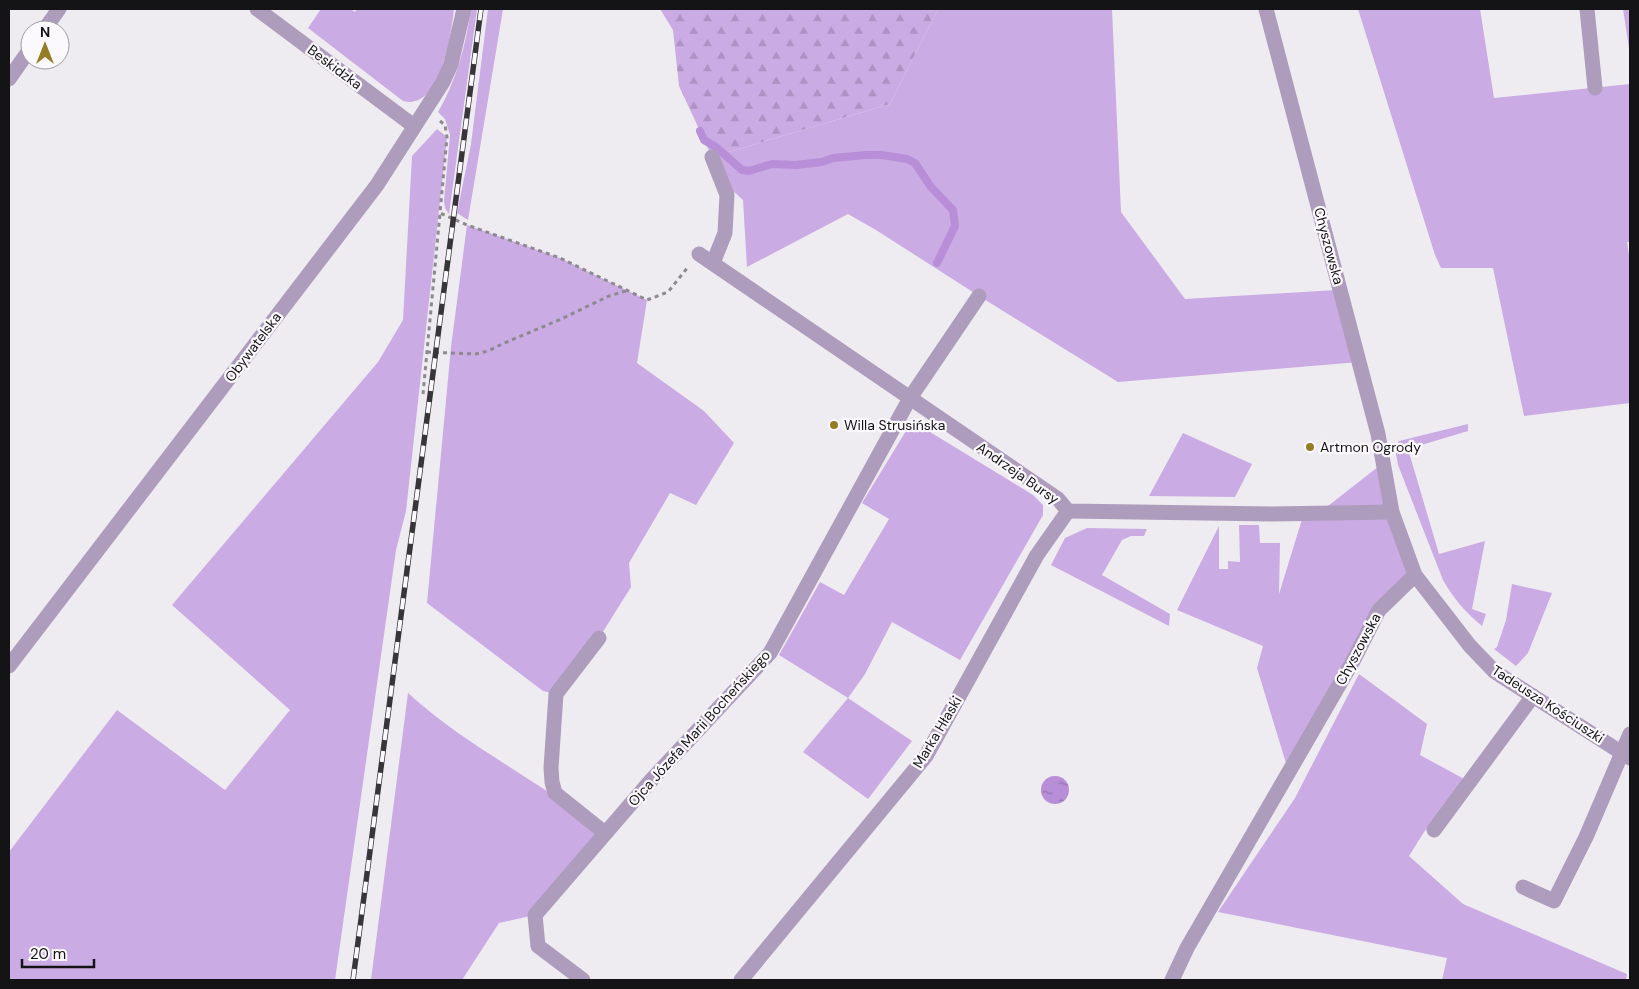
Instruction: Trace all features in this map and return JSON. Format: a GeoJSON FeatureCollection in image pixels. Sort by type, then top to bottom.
{"type":"FeatureCollection","features":[{"type":"Feature","properties":{"kind":"street"},"geometry":{"type":"LineString","coordinates":[[51,20],[59,9]]}},
{"type":"Feature","properties":{"kind":"street","name":"Beskidzka"},"geometry":{"type":"LineString","coordinates":[[257,9],[414,126]]}},
{"type":"Feature","properties":{"kind":"street","name":"Obywatelska"},"geometry":{"type":"LineString","coordinates":[[9,666],[377,186],[443,82],[451,64],[464,9]]}},
{"type":"Feature","properties":{"kind":"street","name":"Chyszowska"},"geometry":{"type":"LineString","coordinates":[[1172,980],[1187,948],[1353,661],[1379,610],[1415,575],[1392,512],[1378,434],[1266,9]]}},
{"type":"Feature","properties":{"kind":"street"},"geometry":{"type":"LineString","coordinates":[[1587,9],[1595,88]]}},
{"type":"Feature","properties":{"kind":"street"},"geometry":{"type":"LineString","coordinates":[[9,79],[20,63]]}},
{"type":"Feature","properties":{"kind":"street"},"geometry":{"type":"LineString","coordinates":[[712,157],[727,195],[725,233],[713,263]]}},
{"type":"Feature","properties":{"kind":"street","name":"Andrzeja Bursy"},"geometry":{"type":"LineString","coordinates":[[699,254],[1058,499],[1068,512],[1272,514],[1392,512]]}},
{"type":"Feature","properties":{"kind":"street","name":"Ojca Józefa Marii Bocheńskiego"},"geometry":{"type":"LineString","coordinates":[[583,980],[538,946],[534,915],[654,777],[770,653],[910,398],[979,296]]}},
{"type":"Feature","properties":{"kind":"street","name":"Marka Hłaski"},"geometry":{"type":"LineString","coordinates":[[741,980],[926,756],[1037,555],[1068,512]]}},
{"type":"Feature","properties":{"kind":"street","name":"Tadeusza Kościuszki"},"geometry":{"type":"LineString","coordinates":[[1415,575],[1470,646],[1495,672],[1626,755]]}},
{"type":"Feature","properties":{"kind":"street"},"geometry":{"type":"LineString","coordinates":[[599,638],[556,694],[551,768],[555,793],[605,833]]}},
{"type":"Feature","properties":{"kind":"street"},"geometry":{"type":"LineString","coordinates":[[1434,830],[1533,696]]}},
{"type":"Feature","properties":{"kind":"street"},"geometry":{"type":"LineString","coordinates":[[1523,887],[1554,902],[1626,755],[1630,734]]}},
{"type":"Feature","properties":{"kind":"path"},"geometry":{"type":"LineString","coordinates":[[423,394],[447,137],[445,125],[428,108]]}},
{"type":"Feature","properties":{"kind":"path"},"geometry":{"type":"LineString","coordinates":[[440,213],[467,225],[560,258],[647,300],[668,292],[699,254]]}},
{"type":"Feature","properties":{"kind":"path"},"geometry":{"type":"LineString","coordinates":[[427,352],[476,354],[488,351],[626,290]]}},
{"type":"Feature","properties":{"kind":"green space"},"geometry":{"type":"Polygon","coordinates":[[[321,9],[351,9],[355,12],[357,9],[454,9],[447,52],[435,83],[427,94],[416,101],[403,101],[308,28],[321,9]]]}},
{"type":"Feature","properties":{"kind":"green space"},"geometry":{"type":"Polygon","coordinates":[[[471,9],[477,9],[449,214],[445,208],[444,201],[450,135],[445,119],[438,112],[450,88],[459,62],[471,9]]]}},
{"type":"Feature","properties":{"kind":"green space"},"geometry":{"type":"Polygon","coordinates":[[[488,9],[503,9],[468,220],[457,213],[471,144],[488,9]]]}},
{"type":"Feature","properties":{"kind":"green space"},"geometry":{"type":"Polygon","coordinates":[[[660,9],[938,9],[890,104],[712,157],[679,86],[673,30],[660,9]]]}},
{"type":"Feature","properties":{"kind":"green space"},"geometry":{"type":"Polygon","coordinates":[[[938,9],[1112,9],[1121,212],[1185,299],[1336,290],[1359,362],[1118,382],[848,214],[747,267],[743,200],[732,190],[712,157],[890,104],[938,9]]]}},
{"type":"Feature","properties":{"kind":"green space"},"geometry":{"type":"Polygon","coordinates":[[[1358,9],[1480,9],[1494,98],[1630,84],[1630,242],[1627,242],[1630,261],[1630,403],[1524,416],[1493,268],[1441,268],[1435,255],[1358,9]]]}},
{"type":"Feature","properties":{"kind":"green space"},"geometry":{"type":"Polygon","coordinates":[[[1623,9],[1630,9],[1630,55],[1623,9]]]}},
{"type":"Feature","properties":{"kind":"green space"},"geometry":{"type":"Polygon","coordinates":[[[437,129],[447,137],[406,511],[396,550],[335,980],[9,980],[9,852],[117,710],[225,790],[290,710],[172,605],[378,362],[403,320],[412,156],[437,129]]]}},
{"type":"Feature","properties":{"kind":"green space"},"geometry":{"type":"Polygon","coordinates":[[[467,225],[560,258],[647,300],[637,363],[704,411],[734,443],[696,505],[670,493],[629,563],[631,587],[599,638],[556,694],[543,691],[427,603],[451,347],[467,225]]]}},
{"type":"Feature","properties":{"kind":"green space"},"geometry":{"type":"Polygon","coordinates":[[[912,421],[1033,495],[1043,505],[1043,515],[960,660],[892,622],[865,674],[848,698],[779,655],[820,582],[844,595],[889,519],[862,503],[912,421]]]}},
{"type":"Feature","properties":{"kind":"green space"},"geometry":{"type":"Polygon","coordinates":[[[1468,424],[1468,431],[1408,449],[1439,554],[1485,541],[1472,609],[1486,614],[1482,626],[1460,605],[1443,580],[1398,465],[1395,448],[1399,441],[1468,424]]]}},
{"type":"Feature","properties":{"kind":"green space"},"geometry":{"type":"Polygon","coordinates":[[[1183,433],[1252,464],[1235,497],[1149,496],[1183,433]]]}},
{"type":"Feature","properties":{"kind":"green space"},"geometry":{"type":"Polygon","coordinates":[[[1383,463],[1415,575],[1379,610],[1289,773],[1257,668],[1263,646],[1177,610],[1219,526],[1219,569],[1228,569],[1228,561],[1240,562],[1239,525],[1259,525],[1260,543],[1280,543],[1279,594],[1304,513],[1319,513],[1383,463]]]}},
{"type":"Feature","properties":{"kind":"green space"},"geometry":{"type":"Polygon","coordinates":[[[1087,528],[1147,529],[1144,536],[1131,536],[1122,540],[1102,575],[1170,614],[1169,626],[1051,565],[1065,538],[1087,528]]]}},
{"type":"Feature","properties":{"kind":"green space"},"geometry":{"type":"Polygon","coordinates":[[[1512,584],[1552,593],[1528,653],[1516,666],[1494,649],[1497,647],[1506,620],[1512,584]]]}},
{"type":"Feature","properties":{"kind":"green space"},"geometry":{"type":"Polygon","coordinates":[[[1359,674],[1427,724],[1420,755],[1466,780],[1424,832],[1409,856],[1463,904],[1627,974],[1626,980],[1442,980],[1447,958],[1218,912],[1295,798],[1359,674]]]}},
{"type":"Feature","properties":{"kind":"green space"},"geometry":{"type":"Polygon","coordinates":[[[408,693],[455,731],[556,797],[605,833],[535,915],[499,923],[462,980],[371,980],[408,693]]]}},
{"type":"Feature","properties":{"kind":"green space"},"geometry":{"type":"Polygon","coordinates":[[[848,698],[912,741],[868,799],[803,752],[848,698]]]}},
{"type":"Feature","properties":{"kind":"water"},"geometry":{"type":"Polygon","coordinates":[[[1055,776],[1065,780],[1069,790],[1065,800],[1055,804],[1045,800],[1041,790],[1045,780],[1055,776]]]}},
{"type":"Feature","properties":{"kind":"waterway"},"geometry":{"type":"LineString","coordinates":[[700,131],[704,140],[716,147],[742,170],[749,171],[772,164],[796,165],[822,162],[833,158],[866,155],[882,155],[907,159],[915,163],[931,187],[953,210],[955,226],[937,263]]}},
{"type":"Feature","properties":{"kind":"railway"},"geometry":{"type":"LineString","coordinates":[[353,980],[481,9]]}},
{"type":"Feature","properties":{"kind":"place","name":"Willa Strusińska"},"geometry":{"type":"Point","coordinates":[834,425]}},
{"type":"Feature","properties":{"kind":"place","name":"Artmon Ogrody"},"geometry":{"type":"Point","coordinates":[1310,447]}}]}
